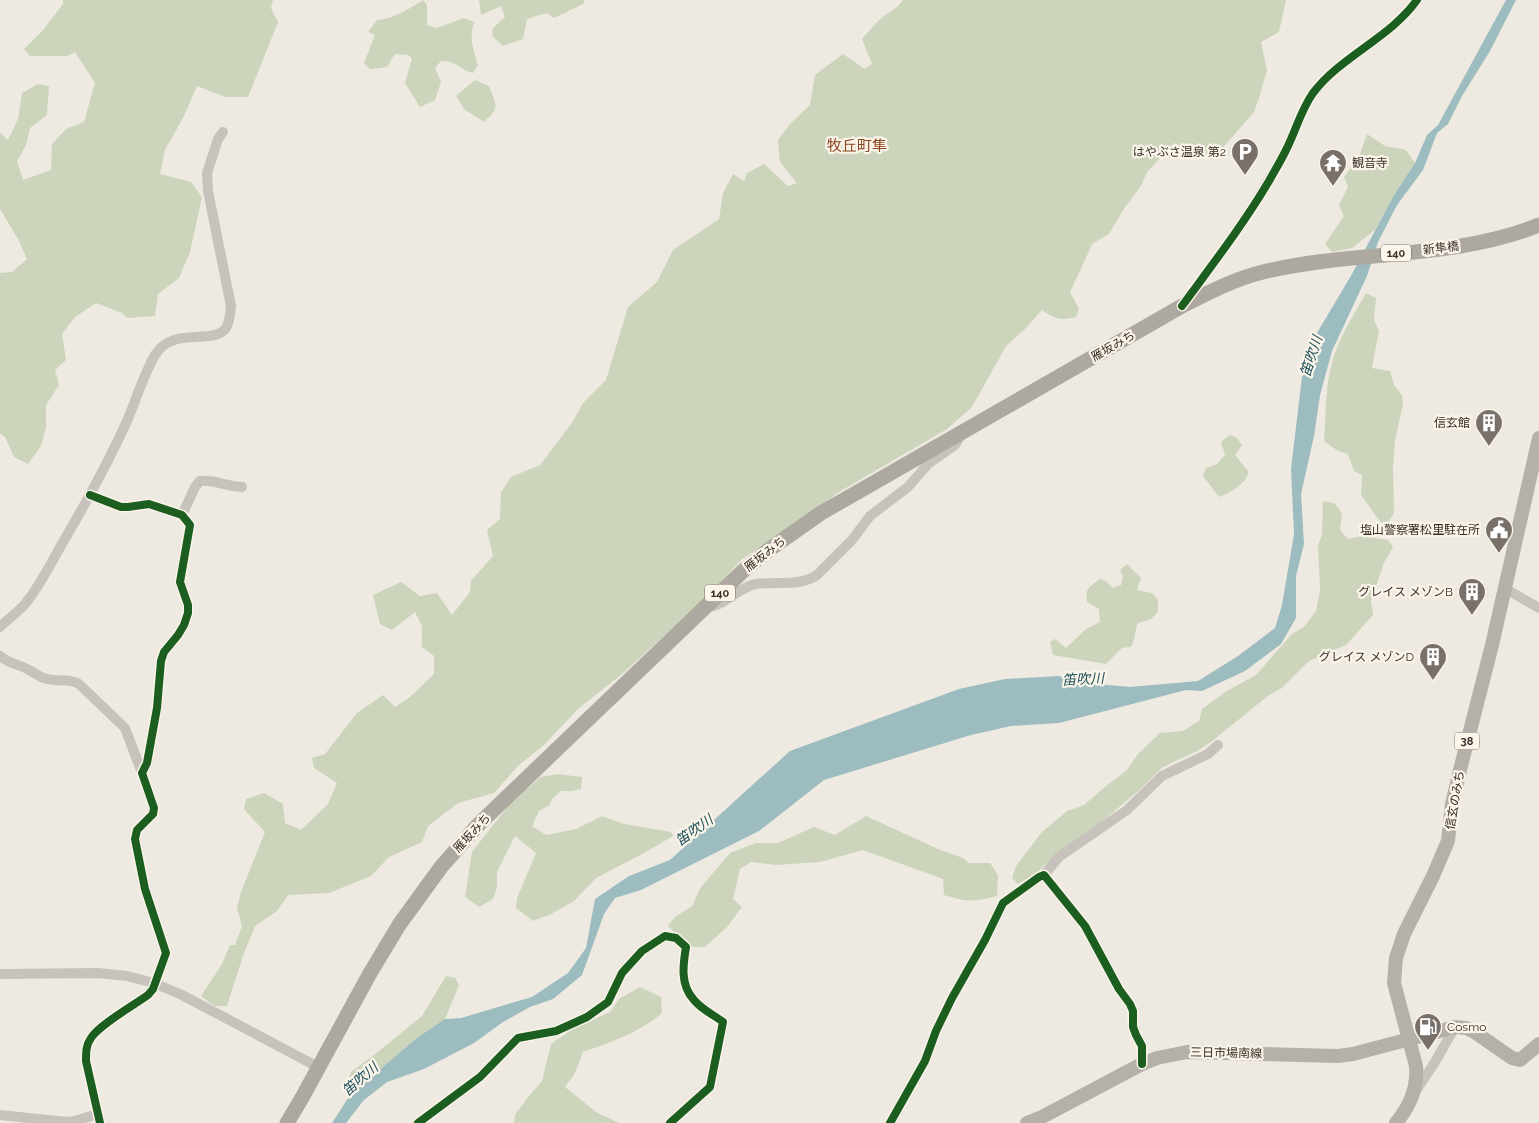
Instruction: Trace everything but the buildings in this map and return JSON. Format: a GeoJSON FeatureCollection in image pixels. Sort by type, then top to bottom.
{"type":"FeatureCollection","features":[{"type":"Feature","properties":{"kind":"highway","name":"新隼橋"},"geometry":{"type":"LineString","coordinates":[[1320,262],[1472,244],[1511,235],[1539,224]]}},
{"type":"Feature","properties":{"kind":"highway","name":"雁坂みち"},"geometry":{"type":"LineString","coordinates":[[286,1123],[399,925],[441,867],[478,825],[704,607],[767,551],[821,513],[1182,306],[1230,283],[1261,273],[1320,262]]}},
{"type":"Feature","properties":{"kind":"main road","name":"信玄のみち"},"geometry":{"type":"LineString","coordinates":[[1396,1123],[1409,1104],[1417,1077],[1416,1066],[1394,983],[1396,958],[1404,934],[1441,860],[1448,841],[1452,804],[1492,645],[1539,438]]}},
{"type":"Feature","properties":{"kind":"main road","name":"三日市場南線"},"geometry":{"type":"LineString","coordinates":[[1027,1123],[1157,1058],[1187,1052],[1338,1056],[1353,1054],[1455,1027]]}},
{"type":"Feature","properties":{"kind":"main road"},"geometry":{"type":"LineString","coordinates":[[1455,1027],[1473,1031],[1512,1058],[1520,1060],[1539,1044]]}},
{"type":"Feature","properties":{"kind":"street"},"geometry":{"type":"LineString","coordinates":[[1182,306],[1234,236],[1267,184],[1313,94],[1325,79],[1392,27],[1417,0]]}},
{"type":"Feature","properties":{"kind":"street"},"geometry":{"type":"LineString","coordinates":[[0,627],[25,604],[42,580],[90,495],[126,422],[156,354],[164,344],[177,338],[215,335],[225,329],[230,318],[231,306],[228,288],[208,191],[208,173],[218,139],[223,132]]}},
{"type":"Feature","properties":{"kind":"street"},"geometry":{"type":"LineString","coordinates":[[704,607],[721,604],[754,584],[810,580],[852,540],[876,510],[908,487],[928,464],[955,445],[963,432]]}},
{"type":"Feature","properties":{"kind":"street"},"geometry":{"type":"LineString","coordinates":[[182,515],[195,487],[200,481],[206,480],[234,487],[242,487]]}},
{"type":"Feature","properties":{"kind":"street"},"geometry":{"type":"LineString","coordinates":[[90,495],[120,507],[149,504],[182,515],[190,525],[180,582],[188,605],[188,613],[184,625],[164,652],[161,661],[157,708],[147,763],[142,774]]}},
{"type":"Feature","properties":{"kind":"street"},"geometry":{"type":"LineString","coordinates":[[1504,588],[1539,608]]}},
{"type":"Feature","properties":{"kind":"street"},"geometry":{"type":"LineString","coordinates":[[0,656],[10,663],[28,669],[43,678],[71,681],[79,684],[104,710],[125,728],[154,808],[153,814],[138,830],[135,839],[146,889],[166,953],[153,989],[148,995],[96,1031],[88,1044],[86,1061],[99,1119],[44,1121],[0,1115]]}},
{"type":"Feature","properties":{"kind":"street"},"geometry":{"type":"LineString","coordinates":[[890,1123],[925,1061],[936,1031],[952,998],[986,940],[1003,903],[1044,875],[1059,857],[1127,810],[1162,776],[1208,754],[1218,745]]}},
{"type":"Feature","properties":{"kind":"street"},"geometry":{"type":"LineString","coordinates":[[1044,875],[1085,926],[1130,1004],[1133,1011],[1133,1027],[1142,1046],[1142,1064]]}},
{"type":"Feature","properties":{"kind":"street"},"geometry":{"type":"LineString","coordinates":[[418,1123],[480,1077],[518,1038],[556,1031],[588,1017],[608,1002],[622,973],[642,951],[665,936],[676,938],[686,947],[683,964],[684,984],[694,1000],[723,1022],[710,1087],[670,1123]]}},
{"type":"Feature","properties":{"kind":"street"},"geometry":{"type":"LineString","coordinates":[[0,974],[98,973],[127,976],[154,983],[182,995],[318,1067]]}},
{"type":"Feature","properties":{"kind":"street"},"geometry":{"type":"LineString","coordinates":[[1413,1094],[1435,1062],[1455,1027]]}},
{"type":"Feature","properties":{"kind":"green space"},"geometry":{"type":"Polygon","coordinates":[[[63,0],[273,0],[271,8],[278,22],[248,97],[225,97],[197,86],[184,116],[165,150],[160,174],[191,182],[202,197],[190,252],[179,278],[158,294],[155,316],[127,318],[122,313],[96,303],[75,317],[62,334],[66,360],[55,370],[59,385],[46,405],[46,427],[41,446],[28,464],[14,457],[5,437],[0,433],[0,273],[12,272],[27,259],[18,239],[0,209],[0,133],[8,140],[18,119],[22,93],[38,84],[49,86],[47,115],[30,128],[26,145],[17,161],[23,180],[51,170],[52,144],[66,129],[84,122],[95,83],[75,52],[67,56],[30,56],[24,49],[43,30],[63,4],[63,0]]]}},
{"type":"Feature","properties":{"kind":"green space"},"geometry":{"type":"Polygon","coordinates":[[[423,0],[427,5],[427,25],[437,28],[464,18],[474,22],[473,49],[478,65],[473,73],[451,62],[441,61],[435,68],[441,82],[435,100],[420,107],[405,83],[412,58],[408,55],[395,54],[387,67],[370,69],[364,63],[375,35],[368,32],[377,20],[395,16],[423,0]]]}},
{"type":"Feature","properties":{"kind":"green space"},"geometry":{"type":"Polygon","coordinates":[[[479,0],[585,0],[583,4],[554,18],[547,13],[527,19],[523,39],[503,46],[493,37],[492,29],[505,17],[501,6],[481,15],[479,0]]]}},
{"type":"Feature","properties":{"kind":"green space"},"geometry":{"type":"Polygon","coordinates":[[[903,0],[1286,0],[1279,32],[1261,42],[1267,70],[1254,112],[1213,159],[1174,143],[1147,172],[1141,186],[1123,210],[1109,234],[1092,244],[1070,292],[1079,309],[1076,317],[1058,318],[1042,310],[1006,346],[972,407],[947,429],[839,492],[784,532],[742,559],[706,598],[622,674],[578,709],[543,746],[519,765],[494,793],[458,803],[428,826],[422,842],[389,857],[371,876],[329,893],[288,895],[277,911],[255,926],[227,1006],[214,1006],[201,996],[222,964],[230,945],[235,945],[242,926],[237,908],[241,892],[265,832],[244,809],[246,799],[264,793],[283,804],[285,823],[301,830],[328,804],[337,783],[314,768],[312,758],[325,754],[357,713],[383,695],[395,707],[410,697],[434,674],[434,656],[422,647],[422,626],[415,612],[392,630],[380,624],[373,595],[401,582],[420,596],[437,593],[452,615],[470,592],[471,581],[493,556],[487,530],[500,519],[501,492],[511,477],[540,465],[572,423],[583,403],[606,380],[628,307],[657,282],[673,250],[719,219],[723,193],[733,174],[744,181],[747,173],[764,164],[788,186],[797,183],[780,162],[778,140],[790,124],[810,105],[815,75],[843,54],[865,69],[872,64],[862,39],[879,20],[903,0]]]}},
{"type":"Feature","properties":{"kind":"green space"},"geometry":{"type":"Polygon","coordinates":[[[475,80],[489,86],[496,105],[493,113],[484,122],[464,109],[456,96],[475,80]]]}},
{"type":"Feature","properties":{"kind":"green space"},"geometry":{"type":"Polygon","coordinates":[[[1367,134],[1385,146],[1406,150],[1415,163],[1394,195],[1375,230],[1352,248],[1332,252],[1325,244],[1344,216],[1339,205],[1348,187],[1344,177],[1359,157],[1367,134]]]}},
{"type":"Feature","properties":{"kind":"green space"},"geometry":{"type":"Polygon","coordinates":[[[1366,293],[1376,298],[1374,320],[1379,331],[1372,368],[1390,371],[1394,385],[1402,395],[1403,404],[1395,440],[1393,468],[1394,513],[1389,521],[1381,523],[1361,495],[1362,475],[1354,471],[1348,454],[1338,451],[1324,441],[1329,376],[1334,357],[1346,328],[1366,293]]]}},
{"type":"Feature","properties":{"kind":"green space"},"geometry":{"type":"Polygon","coordinates":[[[1230,435],[1237,438],[1242,445],[1235,455],[1249,472],[1237,488],[1219,497],[1203,476],[1206,468],[1217,464],[1225,455],[1221,442],[1230,435]]]}},
{"type":"Feature","properties":{"kind":"green space"},"geometry":{"type":"Polygon","coordinates":[[[1323,501],[1334,503],[1342,513],[1340,530],[1348,539],[1363,536],[1388,540],[1393,547],[1384,563],[1371,601],[1373,615],[1346,645],[1309,661],[1282,688],[1269,695],[1211,742],[1197,751],[1163,767],[1091,831],[1058,853],[1034,875],[1018,884],[1012,878],[1016,866],[1042,832],[1067,811],[1084,805],[1126,771],[1138,754],[1160,733],[1183,731],[1199,721],[1202,709],[1225,692],[1256,675],[1292,634],[1304,627],[1316,611],[1320,590],[1318,545],[1322,535],[1323,501]]]}},
{"type":"Feature","properties":{"kind":"green space"},"geometry":{"type":"Polygon","coordinates":[[[1127,564],[1141,578],[1137,590],[1152,593],[1158,600],[1158,612],[1151,619],[1138,623],[1131,647],[1122,648],[1106,664],[1053,655],[1050,642],[1055,639],[1066,648],[1086,629],[1100,622],[1099,609],[1087,602],[1087,591],[1100,579],[1107,582],[1113,588],[1121,585],[1123,576],[1120,570],[1127,564]]]}},
{"type":"Feature","properties":{"kind":"green space"},"geometry":{"type":"Polygon","coordinates":[[[557,774],[582,777],[581,789],[561,791],[552,799],[550,805],[539,811],[532,826],[546,835],[576,829],[602,816],[624,824],[671,832],[673,836],[596,878],[574,901],[551,914],[533,921],[516,908],[517,898],[536,853],[515,836],[497,872],[497,887],[493,899],[479,907],[465,897],[472,852],[512,801],[541,777],[557,774]]]}},
{"type":"Feature","properties":{"kind":"green space"},"geometry":{"type":"Polygon","coordinates":[[[866,816],[938,849],[963,858],[969,863],[990,863],[998,875],[997,896],[970,900],[944,895],[943,879],[863,850],[820,862],[776,865],[751,862],[740,869],[733,899],[742,907],[727,927],[705,947],[690,947],[668,926],[675,917],[692,906],[701,887],[730,853],[756,843],[778,843],[814,827],[835,835],[866,816]]]}},
{"type":"Feature","properties":{"kind":"green space"},"geometry":{"type":"Polygon","coordinates":[[[446,976],[455,978],[459,985],[445,1019],[418,1037],[356,1090],[347,1084],[351,1072],[422,1016],[446,976]]]}},
{"type":"Feature","properties":{"kind":"green space"},"geometry":{"type":"Polygon","coordinates":[[[640,987],[661,997],[662,1013],[644,1026],[614,1041],[583,1052],[574,1075],[565,1087],[596,1112],[619,1123],[514,1123],[515,1115],[542,1081],[551,1044],[574,1028],[610,1012],[619,999],[640,987]]]}},
{"type":"Feature","properties":{"kind":"water"},"geometry":{"type":"Polygon","coordinates":[[[1506,0],[1516,0],[1490,51],[1462,96],[1448,124],[1437,133],[1423,170],[1397,205],[1378,242],[1367,276],[1332,351],[1320,395],[1314,436],[1301,494],[1304,544],[1296,576],[1296,618],[1281,644],[1245,671],[1202,691],[1186,690],[1059,723],[1011,726],[971,735],[824,780],[759,831],[641,890],[615,898],[604,914],[582,975],[553,999],[530,1007],[503,1022],[474,1043],[424,1069],[387,1082],[364,1100],[346,1123],[332,1123],[350,1095],[418,1037],[445,1019],[461,1018],[532,997],[568,973],[586,948],[595,899],[629,876],[670,860],[790,751],[959,689],[1005,679],[1058,676],[1086,683],[1130,687],[1198,681],[1238,656],[1275,628],[1282,605],[1294,534],[1291,469],[1302,377],[1315,361],[1317,333],[1352,274],[1394,195],[1415,163],[1427,135],[1438,125],[1506,0]]]}},
{"type":"Feature","properties":{"kind":"cycle path"},"geometry":{"type":"LineString","coordinates":[[1182,306],[1227,245],[1269,181],[1313,93],[1337,68],[1393,25],[1417,0]]}},
{"type":"Feature","properties":{"kind":"cycle path"},"geometry":{"type":"LineString","coordinates":[[90,495],[121,507],[149,504],[182,515],[190,525],[180,582],[188,605],[188,613],[184,625],[164,652],[161,661],[157,708],[147,763],[142,773],[154,808],[153,814],[137,830],[135,839],[145,889],[166,953],[153,989],[148,995],[101,1027],[88,1043],[86,1061],[100,1123]]}},
{"type":"Feature","properties":{"kind":"cycle path"},"geometry":{"type":"LineString","coordinates":[[890,1123],[925,1061],[936,1031],[952,998],[985,940],[1003,903],[1044,875],[1085,926],[1119,989],[1130,1004],[1133,1011],[1133,1027],[1142,1046],[1142,1064]]}},
{"type":"Feature","properties":{"kind":"cycle path"},"geometry":{"type":"LineString","coordinates":[[418,1123],[480,1077],[518,1038],[556,1031],[587,1017],[608,1002],[622,973],[642,951],[665,936],[676,938],[686,947],[684,975],[686,988],[694,1000],[723,1022],[710,1087],[670,1123]]}},
{"type":"Feature","properties":{"kind":"place","name":"はやぶさ温泉 第2"},"geometry":{"type":"Point","coordinates":[1245,176]}},
{"type":"Feature","properties":{"kind":"place","name":"観音寺"},"geometry":{"type":"Point","coordinates":[1333,187]}},
{"type":"Feature","properties":{"kind":"place","name":"信玄館"},"geometry":{"type":"Point","coordinates":[1489,447]}},
{"type":"Feature","properties":{"kind":"place","name":"塩山警察署松里駐在所"},"geometry":{"type":"Point","coordinates":[1499,554]}},
{"type":"Feature","properties":{"kind":"place","name":"グレイス メゾンB"},"geometry":{"type":"Point","coordinates":[1472,616]}},
{"type":"Feature","properties":{"kind":"place","name":"グレイス メゾンD"},"geometry":{"type":"Point","coordinates":[1433,681]}},
{"type":"Feature","properties":{"kind":"place","name":"Cosmo"},"geometry":{"type":"Point","coordinates":[1428,1051]}},
{"type":"Feature","properties":{"kind":"district","name":"牧丘町隼"},"geometry":{"type":"Point","coordinates":[857,146]}},
{"type":"Feature","properties":{"kind":"water label","name":"笛吹川"},"geometry":{"type":"Point","coordinates":[1311,356]}},
{"type":"Feature","properties":{"kind":"water label","name":"笛吹川"},"geometry":{"type":"Point","coordinates":[1083,679]}},
{"type":"Feature","properties":{"kind":"water label","name":"笛吹川"},"geometry":{"type":"Point","coordinates":[694,830]}},
{"type":"Feature","properties":{"kind":"water label","name":"笛吹川"},"geometry":{"type":"Point","coordinates":[360,1079]}}]}
